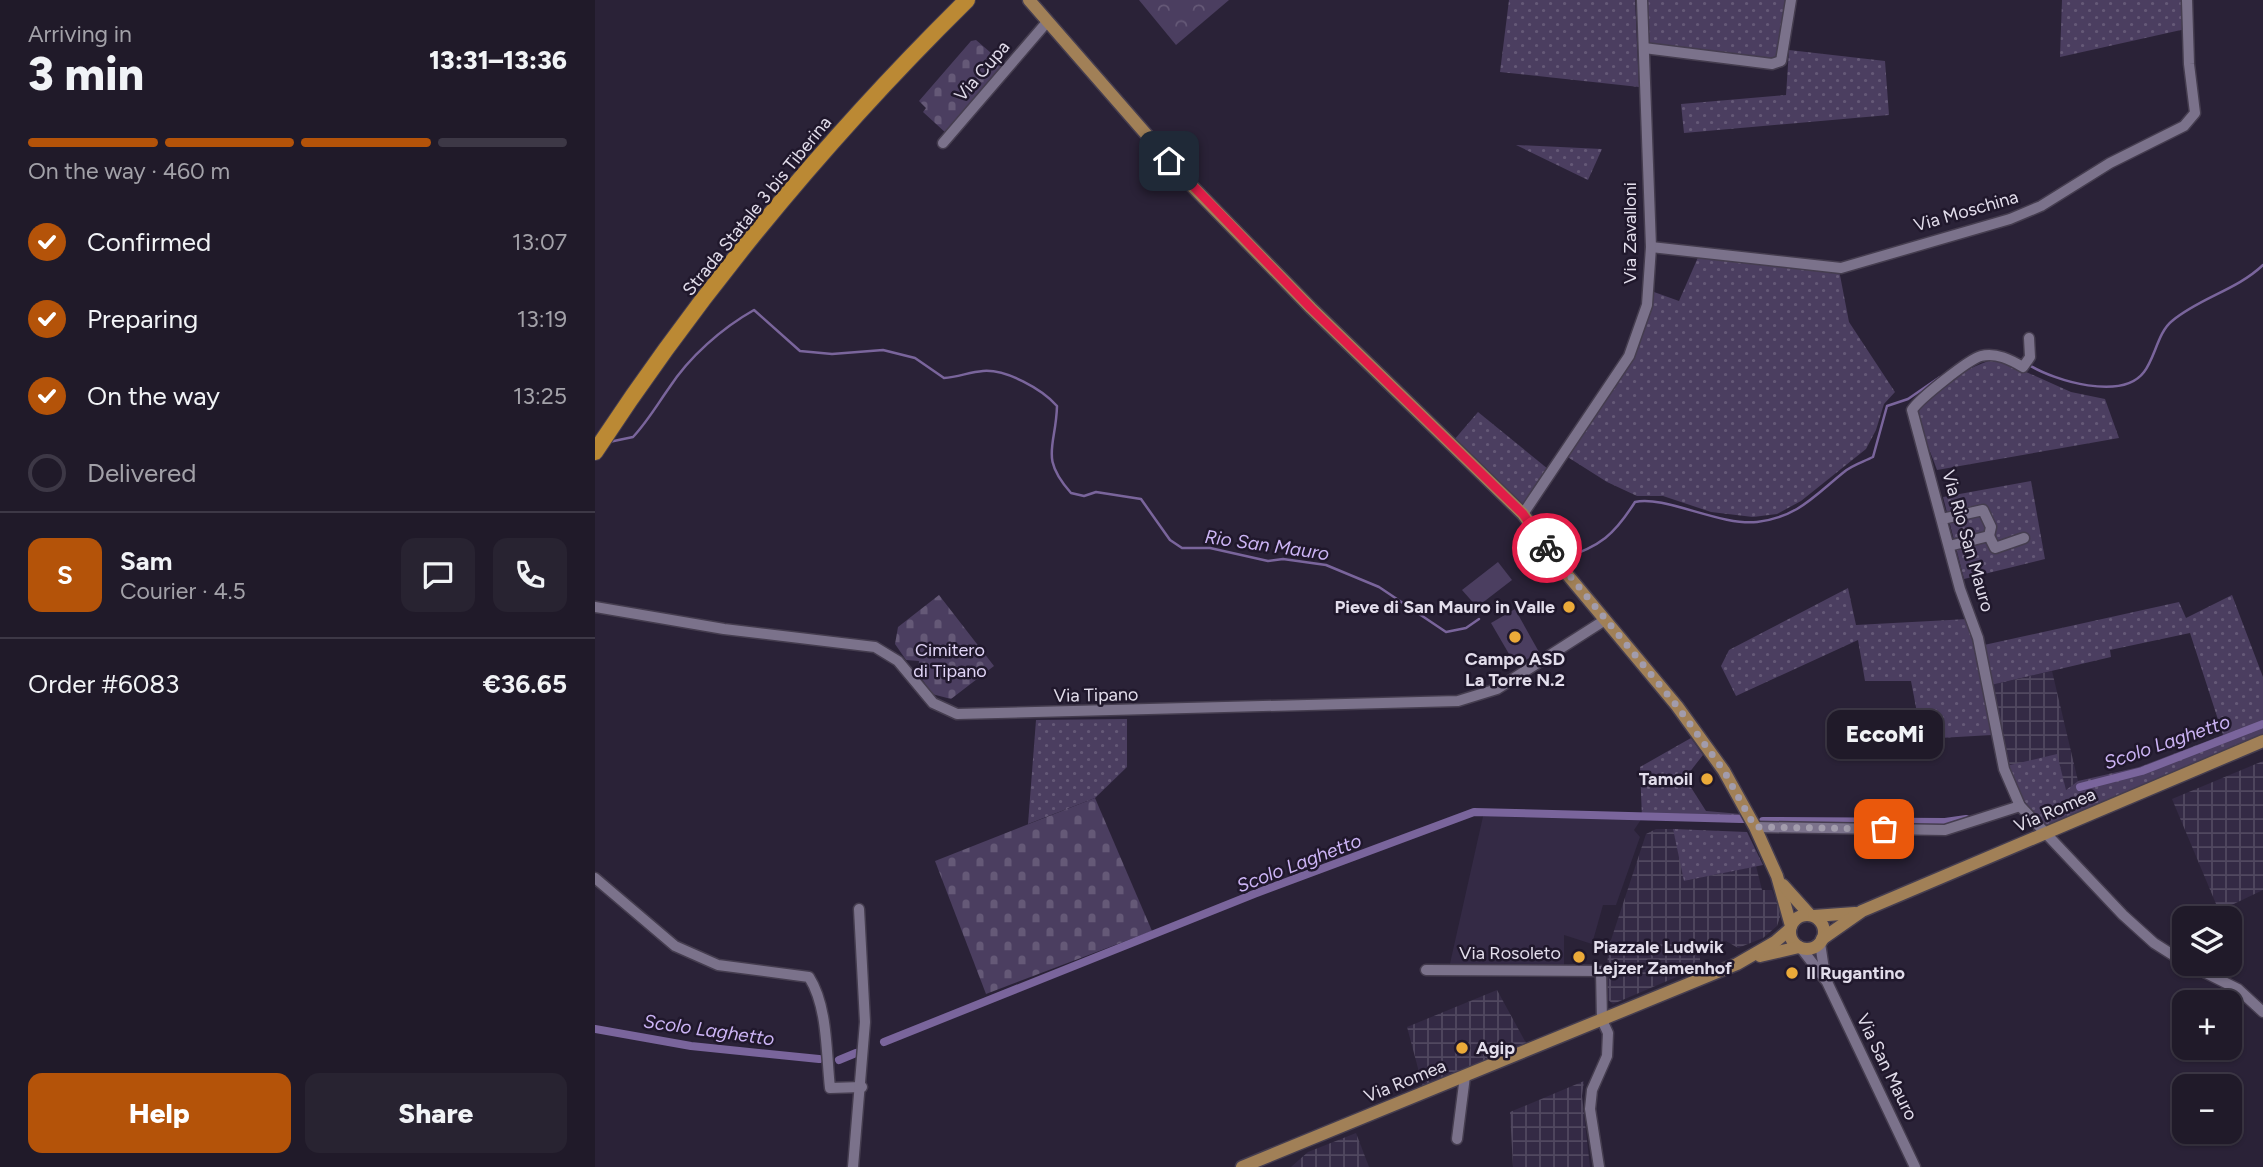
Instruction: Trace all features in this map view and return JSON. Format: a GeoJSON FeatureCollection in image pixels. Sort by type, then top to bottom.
{"type":"FeatureCollection","features":[{"type":"Feature","properties":{"kind":"highway","name":"Strada Statale 3 bis Tiberina"},"geometry":{"type":"LineString","coordinates":[[595,452],[604,426],[827,134],[953,0]]}},
{"type":"Feature","properties":{"kind":"highway","name":"Strada Statale 3 bis Tiberina"},"geometry":{"type":"LineString","coordinates":[[729,260],[834,141],[967,0]]}},
{"type":"Feature","properties":{"kind":"main road"},"geometry":{"type":"LineString","coordinates":[[1029,0],[1187,181],[1311,308],[1523,514],[1561,567],[1677,706],[1724,771],[1755,827],[1777,876],[1791,939],[1800,948],[1811,948],[1821,941],[1824,928],[1777,876]]}},
{"type":"Feature","properties":{"kind":"main road","name":"Via Romea"},"geometry":{"type":"LineString","coordinates":[[1811,915],[1841,916],[1862,911],[2263,741]]}},
{"type":"Feature","properties":{"kind":"main road","name":"Via Romea"},"geometry":{"type":"LineString","coordinates":[[1821,941],[1862,911]]}},
{"type":"Feature","properties":{"kind":"main road"},"geometry":{"type":"LineString","coordinates":[[1790,927],[1800,916],[1811,915]]}},
{"type":"Feature","properties":{"kind":"main road","name":"Via Romea"},"geometry":{"type":"LineString","coordinates":[[1242,1167],[1737,964],[1775,942],[1790,927]]}},
{"type":"Feature","properties":{"kind":"main road","name":"Via Romea"},"geometry":{"type":"LineString","coordinates":[[1737,964],[1800,948]]}},
{"type":"Feature","properties":{"kind":"street","name":"Via Zavalloni"},"geometry":{"type":"LineString","coordinates":[[1523,514],[1629,356],[1647,305],[1651,247],[1642,0]]}},
{"type":"Feature","properties":{"kind":"street"},"geometry":{"type":"LineString","coordinates":[[1644,48],[1772,64],[1780,61],[1791,0]]}},
{"type":"Feature","properties":{"kind":"street","name":"Via Moschina"},"geometry":{"type":"LineString","coordinates":[[1651,247],[1841,268],[2010,219],[2041,206],[2109,163],[2184,126],[2195,113],[2189,64],[2187,0]]}},
{"type":"Feature","properties":{"kind":"street","name":"Via Cupa"},"geometry":{"type":"LineString","coordinates":[[943,143],[1047,22]]}},
{"type":"Feature","properties":{"kind":"street","name":"Via Rio San Mauro"},"geometry":{"type":"LineString","coordinates":[[2029,338],[2030,357],[2023,367],[2006,357],[1981,356],[1919,399],[1912,410],[1960,589],[1978,638],[2004,769],[2020,806],[2123,915],[2154,943],[2172,954]]}},
{"type":"Feature","properties":{"kind":"street"},"geometry":{"type":"LineString","coordinates":[[1942,519],[1983,510],[1991,527],[1989,536],[1995,548],[2024,538]]}},
{"type":"Feature","properties":{"kind":"street"},"geometry":{"type":"LineString","coordinates":[[1949,546],[1989,536]]}},
{"type":"Feature","properties":{"kind":"street","name":"Via Tipano"},"geometry":{"type":"LineString","coordinates":[[595,607],[724,629],[875,647],[898,661],[933,703],[957,714],[1458,701],[1497,689],[1605,620]]}},
{"type":"Feature","properties":{"kind":"street"},"geometry":{"type":"LineString","coordinates":[[1755,827],[1945,830],[2020,806]]}},
{"type":"Feature","properties":{"kind":"street"},"geometry":{"type":"LineString","coordinates":[[595,877],[675,946],[718,965],[809,977],[817,989],[821,1010],[830,1088],[862,1087]]}},
{"type":"Feature","properties":{"kind":"street"},"geometry":{"type":"LineString","coordinates":[[853,1167],[862,1087],[865,1022],[859,909]]}},
{"type":"Feature","properties":{"kind":"street","name":"Via San Mauro"},"geometry":{"type":"LineString","coordinates":[[1821,941],[1827,982]]}},
{"type":"Feature","properties":{"kind":"street","name":"Via San Mauro"},"geometry":{"type":"LineString","coordinates":[[1800,948],[1827,982],[1915,1167]]}},
{"type":"Feature","properties":{"kind":"street","name":"Via Rosoleto"},"geometry":{"type":"LineString","coordinates":[[1426,970],[1601,971],[1602,1020],[1608,1033],[1607,1056],[1592,1090],[1590,1109],[1599,1167]]}},
{"type":"Feature","properties":{"kind":"street","name":"Via Rio San Mauro"},"geometry":{"type":"LineString","coordinates":[[2212,976],[2238,989],[2263,1012]]}},
{"type":"Feature","properties":{"kind":"street"},"geometry":{"type":"LineString","coordinates":[[1457,1139],[1465,1076]]}},
{"type":"Feature","properties":{"kind":"shaded area"},"geometry":{"type":"Polygon","coordinates":[[[2052,671],[2078,781],[2066,790],[2006,766],[1991,685],[2052,671]]]}},
{"type":"Feature","properties":{"kind":"shaded area"},"geometry":{"type":"Polygon","coordinates":[[[2263,761],[2263,890],[2229,906],[2217,906],[2172,799],[2263,761]]]}},
{"type":"Feature","properties":{"kind":"shaded area"},"geometry":{"type":"Polygon","coordinates":[[[1484,812],[1642,818],[1634,830],[1640,837],[1616,905],[1603,905],[1592,944],[1564,935],[1564,967],[1449,968],[1484,812]]]}},
{"type":"Feature","properties":{"kind":"shaded area"},"geometry":{"type":"Polygon","coordinates":[[[1656,829],[1673,829],[1685,881],[1756,866],[1762,890],[1772,890],[1781,914],[1777,926],[1763,938],[1738,948],[1726,941],[1700,949],[1700,967],[1613,1004],[1606,998],[1608,949],[1646,834],[1656,829]]]}},
{"type":"Feature","properties":{"kind":"shaded area"},"geometry":{"type":"Polygon","coordinates":[[[1497,990],[1526,1043],[1423,1087],[1407,1027],[1497,990]]]}},
{"type":"Feature","properties":{"kind":"shaded area"},"geometry":{"type":"Polygon","coordinates":[[[1584,1081],[1582,1096],[1590,1167],[1513,1167],[1510,1112],[1584,1081]]]}},
{"type":"Feature","properties":{"kind":"shaded area"},"geometry":{"type":"Polygon","coordinates":[[[1356,1133],[1369,1167],[1291,1167],[1308,1152],[1356,1133]]]}},
{"type":"Feature","properties":{"kind":"green space"},"geometry":{"type":"Polygon","coordinates":[[[1139,0],[1229,0],[1176,45],[1139,0]]]}},
{"type":"Feature","properties":{"kind":"green space"},"geometry":{"type":"Polygon","coordinates":[[[1509,0],[1635,0],[1639,87],[1500,72],[1509,0]]]}},
{"type":"Feature","properties":{"kind":"green space"},"geometry":{"type":"Polygon","coordinates":[[[1645,0],[1789,0],[1779,60],[1647,46],[1645,0]]]}},
{"type":"Feature","properties":{"kind":"green space"},"geometry":{"type":"Polygon","coordinates":[[[2062,0],[2190,0],[2190,28],[2060,57],[2062,0]]]}},
{"type":"Feature","properties":{"kind":"green space"},"geometry":{"type":"Polygon","coordinates":[[[976,40],[1005,65],[947,134],[923,112],[926,108],[919,101],[971,41],[976,40]]]}},
{"type":"Feature","properties":{"kind":"green space"},"geometry":{"type":"Polygon","coordinates":[[[1789,50],[1885,61],[1889,115],[1684,133],[1681,104],[1786,95],[1789,50]]]}},
{"type":"Feature","properties":{"kind":"green space"},"geometry":{"type":"Polygon","coordinates":[[[1516,145],[1602,149],[1588,180],[1516,145]]]}},
{"type":"Feature","properties":{"kind":"green space"},"geometry":{"type":"Polygon","coordinates":[[[1699,255],[1839,270],[1849,322],[1895,392],[1884,404],[1876,430],[1866,449],[1801,501],[1777,514],[1753,517],[1711,512],[1663,496],[1637,496],[1607,482],[1566,456],[1629,365],[1640,342],[1654,292],[1679,301],[1699,255]]]}},
{"type":"Feature","properties":{"kind":"green space"},"geometry":{"type":"Polygon","coordinates":[[[1997,359],[2071,392],[2105,399],[2119,438],[1937,470],[1921,427],[1919,413],[1922,405],[1951,379],[1977,365],[1997,359]]]}},
{"type":"Feature","properties":{"kind":"green space"},"geometry":{"type":"Polygon","coordinates":[[[1478,412],[1548,469],[1521,508],[1454,440],[1478,412]]]}},
{"type":"Feature","properties":{"kind":"green space"},"geometry":{"type":"Polygon","coordinates":[[[2031,481],[2045,559],[1964,579],[1943,497],[2031,481]]]}},
{"type":"Feature","properties":{"kind":"green space"},"geometry":{"type":"Polygon","coordinates":[[[1498,562],[1512,580],[1477,607],[1462,590],[1498,562]]]}},
{"type":"Feature","properties":{"kind":"green space"},"geometry":{"type":"Polygon","coordinates":[[[1848,588],[1856,625],[1968,619],[1977,643],[1992,735],[1922,739],[1911,681],[1865,681],[1858,640],[1736,696],[1721,666],[1729,650],[1848,588]]]}},
{"type":"Feature","properties":{"kind":"green space","name":"Cimitero di Tipano"},"geometry":{"type":"Polygon","coordinates":[[[939,595],[994,666],[951,699],[932,694],[918,673],[919,661],[906,660],[895,644],[898,627],[939,595]]]}},
{"type":"Feature","properties":{"kind":"green space"},"geometry":{"type":"Polygon","coordinates":[[[2232,595],[2263,677],[2263,738],[2051,826],[2043,826],[2022,800],[2006,766],[2057,754],[2066,790],[2078,781],[2139,767],[2223,735],[2190,633],[2110,650],[2111,657],[1991,685],[1984,645],[2179,602],[2186,618],[2232,595]]]}},
{"type":"Feature","properties":{"kind":"green space","name":"Campo ASD La Torre N.2"},"geometry":{"type":"Polygon","coordinates":[[[1515,609],[1539,652],[1516,666],[1491,623],[1515,609]]]}},
{"type":"Feature","properties":{"kind":"green space"},"geometry":{"type":"Polygon","coordinates":[[[1127,719],[1127,767],[1095,798],[1028,824],[1036,720],[1127,719]]]}},
{"type":"Feature","properties":{"kind":"green space"},"geometry":{"type":"Polygon","coordinates":[[[1691,738],[1703,755],[1685,778],[1706,811],[1741,814],[1745,823],[1642,818],[1640,767],[1691,738]]]}},
{"type":"Feature","properties":{"kind":"green space"},"geometry":{"type":"Polygon","coordinates":[[[1095,798],[1152,931],[986,994],[935,861],[1095,798]]]}},
{"type":"Feature","properties":{"kind":"green space"},"geometry":{"type":"Polygon","coordinates":[[[1673,829],[1747,832],[1763,865],[1684,881],[1673,829]]]}},
{"type":"Feature","properties":{"kind":"waterway","name":"Rio San Mauro"},"geometry":{"type":"LineString","coordinates":[[2029,365],[2055,377],[2088,385],[2105,387],[2134,381],[2148,366],[2163,332],[2172,321],[2194,306],[2242,281],[2263,265]]}},
{"type":"Feature","properties":{"kind":"waterway","name":"Rio San Mauro"},"geometry":{"type":"LineString","coordinates":[[609,442],[633,437],[696,354],[718,334],[754,310],[800,351],[832,354],[883,350],[915,358],[944,378],[992,371],[1033,387],[1057,406],[1052,460],[1061,481],[1071,493],[1084,496],[1096,492],[1141,499],[1170,540],[1182,548],[1210,548],[1268,561],[1283,559],[1326,565],[1379,587],[1446,632],[1466,628],[1479,619]]}},
{"type":"Feature","properties":{"kind":"waterway","name":"Rio San Mauro"},"geometry":{"type":"LineString","coordinates":[[1562,559],[1605,538],[1635,502],[1661,503],[1742,522],[1771,519],[1795,510],[1854,465],[1873,457],[1887,406],[1908,399],[1940,377]]}},
{"type":"Feature","properties":{"kind":"waterway","name":"Scolo Laghetto"},"geometry":{"type":"LineString","coordinates":[[2080,787],[2142,771],[2263,724]]}},
{"type":"Feature","properties":{"kind":"waterway","name":"Scolo Laghetto"},"geometry":{"type":"LineString","coordinates":[[884,1042],[1254,894],[1474,812],[1743,819]]}},
{"type":"Feature","properties":{"kind":"waterway","name":"Scolo Laghetto"},"geometry":{"type":"LineString","coordinates":[[1763,821],[1945,822],[1966,819]]}},
{"type":"Feature","properties":{"kind":"waterway","name":"Scolo Laghetto"},"geometry":{"type":"LineString","coordinates":[[595,1029],[691,1046],[819,1059]]}},
{"type":"Feature","properties":{"kind":"waterway","name":"Scolo Laghetto"},"geometry":{"type":"LineString","coordinates":[[839,1060],[856,1053]]}},
{"type":"Feature","properties":{"kind":"way so far"},"geometry":{"type":"LineString","coordinates":[[1547,548],[1677,706],[1724,771],[1755,827],[1884,829]]}},
{"type":"Feature","properties":{"kind":"place","name":"Pieve di San Mauro in Valle"},"geometry":{"type":"Point","coordinates":[1569,607]}},
{"type":"Feature","properties":{"kind":"place","name":"Campo ASD La Torre N.2"},"geometry":{"type":"Point","coordinates":[1515,637]}},
{"type":"Feature","properties":{"kind":"place","name":"Tamoil"},"geometry":{"type":"Point","coordinates":[1707,779]}},
{"type":"Feature","properties":{"kind":"place","name":"EccoMi"},"geometry":{"type":"Point","coordinates":[1884,829]}},
{"type":"Feature","properties":{"kind":"place","name":"Piazzale Ludwik Lejzer Zamenhof"},"geometry":{"type":"Point","coordinates":[1579,957]}},
{"type":"Feature","properties":{"kind":"place","name":"Il Rugantino"},"geometry":{"type":"Point","coordinates":[1792,973]}},
{"type":"Feature","properties":{"kind":"place","name":"Agip"},"geometry":{"type":"Point","coordinates":[1462,1048]}},
{"type":"Feature","properties":{"kind":"route"},"geometry":{"type":"LineString","coordinates":[[1169,161],[1311,308],[1523,514],[1547,548]]}}]}
